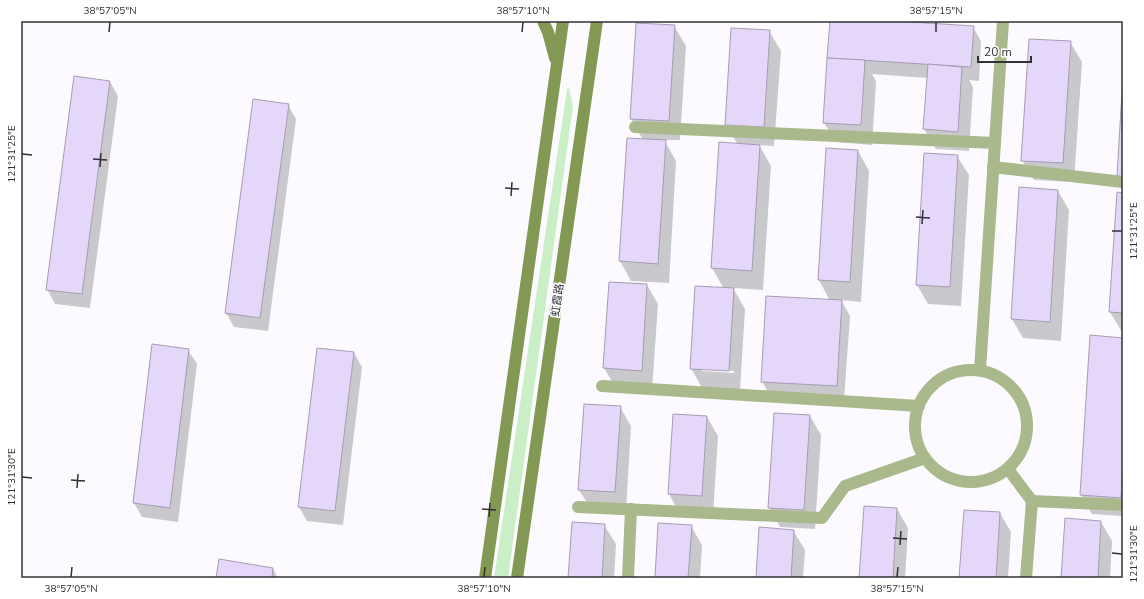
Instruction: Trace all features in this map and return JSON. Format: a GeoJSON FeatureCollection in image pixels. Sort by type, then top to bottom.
{"type":"FeatureCollection","features":[{"type":"Feature","properties":{"kind":"street"},"geometry":{"type":"LineString","coordinates":[[543,21],[554,52],[556,72]]}},
{"type":"Feature","properties":{"kind":"street"},"geometry":{"type":"LineString","coordinates":[[485,578],[563,21]]}},
{"type":"Feature","properties":{"kind":"street","name":"虹霞路"},"geometry":{"type":"LineString","coordinates":[[517,578],[597,21]]}},
{"type":"Feature","properties":{"kind":"street"},"geometry":{"type":"LineString","coordinates":[[980,370],[1003,21]]}},
{"type":"Feature","properties":{"kind":"street"},"geometry":{"type":"LineString","coordinates":[[635,127],[995,143]]}},
{"type":"Feature","properties":{"kind":"street"},"geometry":{"type":"LineString","coordinates":[[994,168],[1123,182]]}},
{"type":"Feature","properties":{"kind":"street"},"geometry":{"type":"LineString","coordinates":[[963,370],[980,370],[999,376],[1014,389],[1024,406],[1028,425],[1025,444],[1016,462],[1001,475],[983,482],[963,482],[944,476],[929,464],[920,449],[915,433],[916,415],[922,399],[932,385],[946,375],[963,370]]}},
{"type":"Feature","properties":{"kind":"street"},"geometry":{"type":"LineString","coordinates":[[602,386],[919,406]]}},
{"type":"Feature","properties":{"kind":"street"},"geometry":{"type":"LineString","coordinates":[[578,506],[822,518],[845,486],[925,458]]}},
{"type":"Feature","properties":{"kind":"street"},"geometry":{"type":"LineString","coordinates":[[1008,469],[1032,501],[1026,578]]}},
{"type":"Feature","properties":{"kind":"street"},"geometry":{"type":"LineString","coordinates":[[1032,501],[1123,505]]}},
{"type":"Feature","properties":{"kind":"street"},"geometry":{"type":"LineString","coordinates":[[628,578],[631,509]]}},
{"type":"Feature","properties":{"kind":"green space"},"geometry":{"type":"Polygon","coordinates":[[[569,88],[573,106],[508,578],[494,578],[567,89],[569,88]]]}},
{"type":"Feature","properties":{"kind":"building"},"geometry":{"type":"Polygon","coordinates":[[[830,21],[895,21],[974,26],[971,67],[827,58],[830,21]]]}},
{"type":"Feature","properties":{"kind":"building"},"geometry":{"type":"Polygon","coordinates":[[[636,23],[675,25],[669,121],[630,119],[636,23]]]}},
{"type":"Feature","properties":{"kind":"building"},"geometry":{"type":"Polygon","coordinates":[[[731,28],[770,30],[764,127],[725,125],[731,28]]]}},
{"type":"Feature","properties":{"kind":"building"},"geometry":{"type":"Polygon","coordinates":[[[1029,39],[1071,41],[1063,163],[1021,161],[1029,39]]]}},
{"type":"Feature","properties":{"kind":"building"},"geometry":{"type":"Polygon","coordinates":[[[827,58],[865,60],[861,125],[823,123],[827,58]]]}},
{"type":"Feature","properties":{"kind":"building"},"geometry":{"type":"Polygon","coordinates":[[[928,64],[962,67],[958,132],[923,129],[928,64]]]}},
{"type":"Feature","properties":{"kind":"building"},"geometry":{"type":"Polygon","coordinates":[[[1123,75],[1123,177],[1117,176],[1123,75]]]}},
{"type":"Feature","properties":{"kind":"building"},"geometry":{"type":"Polygon","coordinates":[[[74,76],[110,81],[82,294],[46,290],[74,76]]]}},
{"type":"Feature","properties":{"kind":"building"},"geometry":{"type":"Polygon","coordinates":[[[253,99],[289,104],[260,318],[225,313],[253,99]]]}},
{"type":"Feature","properties":{"kind":"building"},"geometry":{"type":"Polygon","coordinates":[[[627,138],[666,140],[658,264],[619,261],[627,138]]]}},
{"type":"Feature","properties":{"kind":"building"},"geometry":{"type":"Polygon","coordinates":[[[719,142],[760,145],[752,271],[711,268],[719,142]]]}},
{"type":"Feature","properties":{"kind":"building"},"geometry":{"type":"Polygon","coordinates":[[[826,148],[858,150],[850,282],[818,280],[826,148]]]}},
{"type":"Feature","properties":{"kind":"building"},"geometry":{"type":"Polygon","coordinates":[[[924,153],[958,155],[950,287],[916,285],[924,153]]]}},
{"type":"Feature","properties":{"kind":"building"},"geometry":{"type":"Polygon","coordinates":[[[1019,187],[1058,190],[1050,322],[1011,319],[1019,187]]]}},
{"type":"Feature","properties":{"kind":"building"},"geometry":{"type":"Polygon","coordinates":[[[1117,192],[1123,193],[1123,313],[1109,312],[1117,192]]]}},
{"type":"Feature","properties":{"kind":"building"},"geometry":{"type":"Polygon","coordinates":[[[609,282],[647,284],[642,371],[603,368],[609,282]]]}},
{"type":"Feature","properties":{"kind":"building"},"geometry":{"type":"Polygon","coordinates":[[[695,286],[734,288],[729,371],[690,369],[695,286]]]}},
{"type":"Feature","properties":{"kind":"building"},"geometry":{"type":"Polygon","coordinates":[[[766,296],[842,300],[837,386],[761,382],[766,296]]]}},
{"type":"Feature","properties":{"kind":"building"},"geometry":{"type":"Polygon","coordinates":[[[1090,335],[1123,338],[1123,459],[1121,498],[1080,495],[1090,335]]]}},
{"type":"Feature","properties":{"kind":"building"},"geometry":{"type":"Polygon","coordinates":[[[152,344],[189,349],[170,508],[133,503],[152,344]]]}},
{"type":"Feature","properties":{"kind":"building"},"geometry":{"type":"Polygon","coordinates":[[[317,348],[354,352],[335,511],[298,507],[317,348]]]}},
{"type":"Feature","properties":{"kind":"building"},"geometry":{"type":"Polygon","coordinates":[[[584,404],[621,406],[615,492],[578,490],[584,404]]]}},
{"type":"Feature","properties":{"kind":"building"},"geometry":{"type":"Polygon","coordinates":[[[774,413],[810,415],[804,510],[768,508],[774,413]]]}},
{"type":"Feature","properties":{"kind":"building"},"geometry":{"type":"Polygon","coordinates":[[[673,414],[707,416],[702,496],[668,494],[673,414]]]}},
{"type":"Feature","properties":{"kind":"building"},"geometry":{"type":"Polygon","coordinates":[[[864,506],[897,508],[893,578],[859,578],[864,506]]]}},
{"type":"Feature","properties":{"kind":"building"},"geometry":{"type":"Polygon","coordinates":[[[964,510],[1000,512],[996,578],[959,578],[964,510]]]}},
{"type":"Feature","properties":{"kind":"building"},"geometry":{"type":"Polygon","coordinates":[[[1065,518],[1101,521],[1098,578],[1061,578],[1065,518]]]}},
{"type":"Feature","properties":{"kind":"building"},"geometry":{"type":"Polygon","coordinates":[[[572,522],[605,524],[602,578],[568,578],[572,522]]]}},
{"type":"Feature","properties":{"kind":"building"},"geometry":{"type":"Polygon","coordinates":[[[658,523],[692,525],[688,578],[655,578],[658,523]]]}},
{"type":"Feature","properties":{"kind":"building"},"geometry":{"type":"Polygon","coordinates":[[[759,527],[794,530],[791,578],[756,578],[759,527]]]}},
{"type":"Feature","properties":{"kind":"building"},"geometry":{"type":"Polygon","coordinates":[[[219,559],[273,568],[272,578],[216,578],[219,559]]]}}]}
